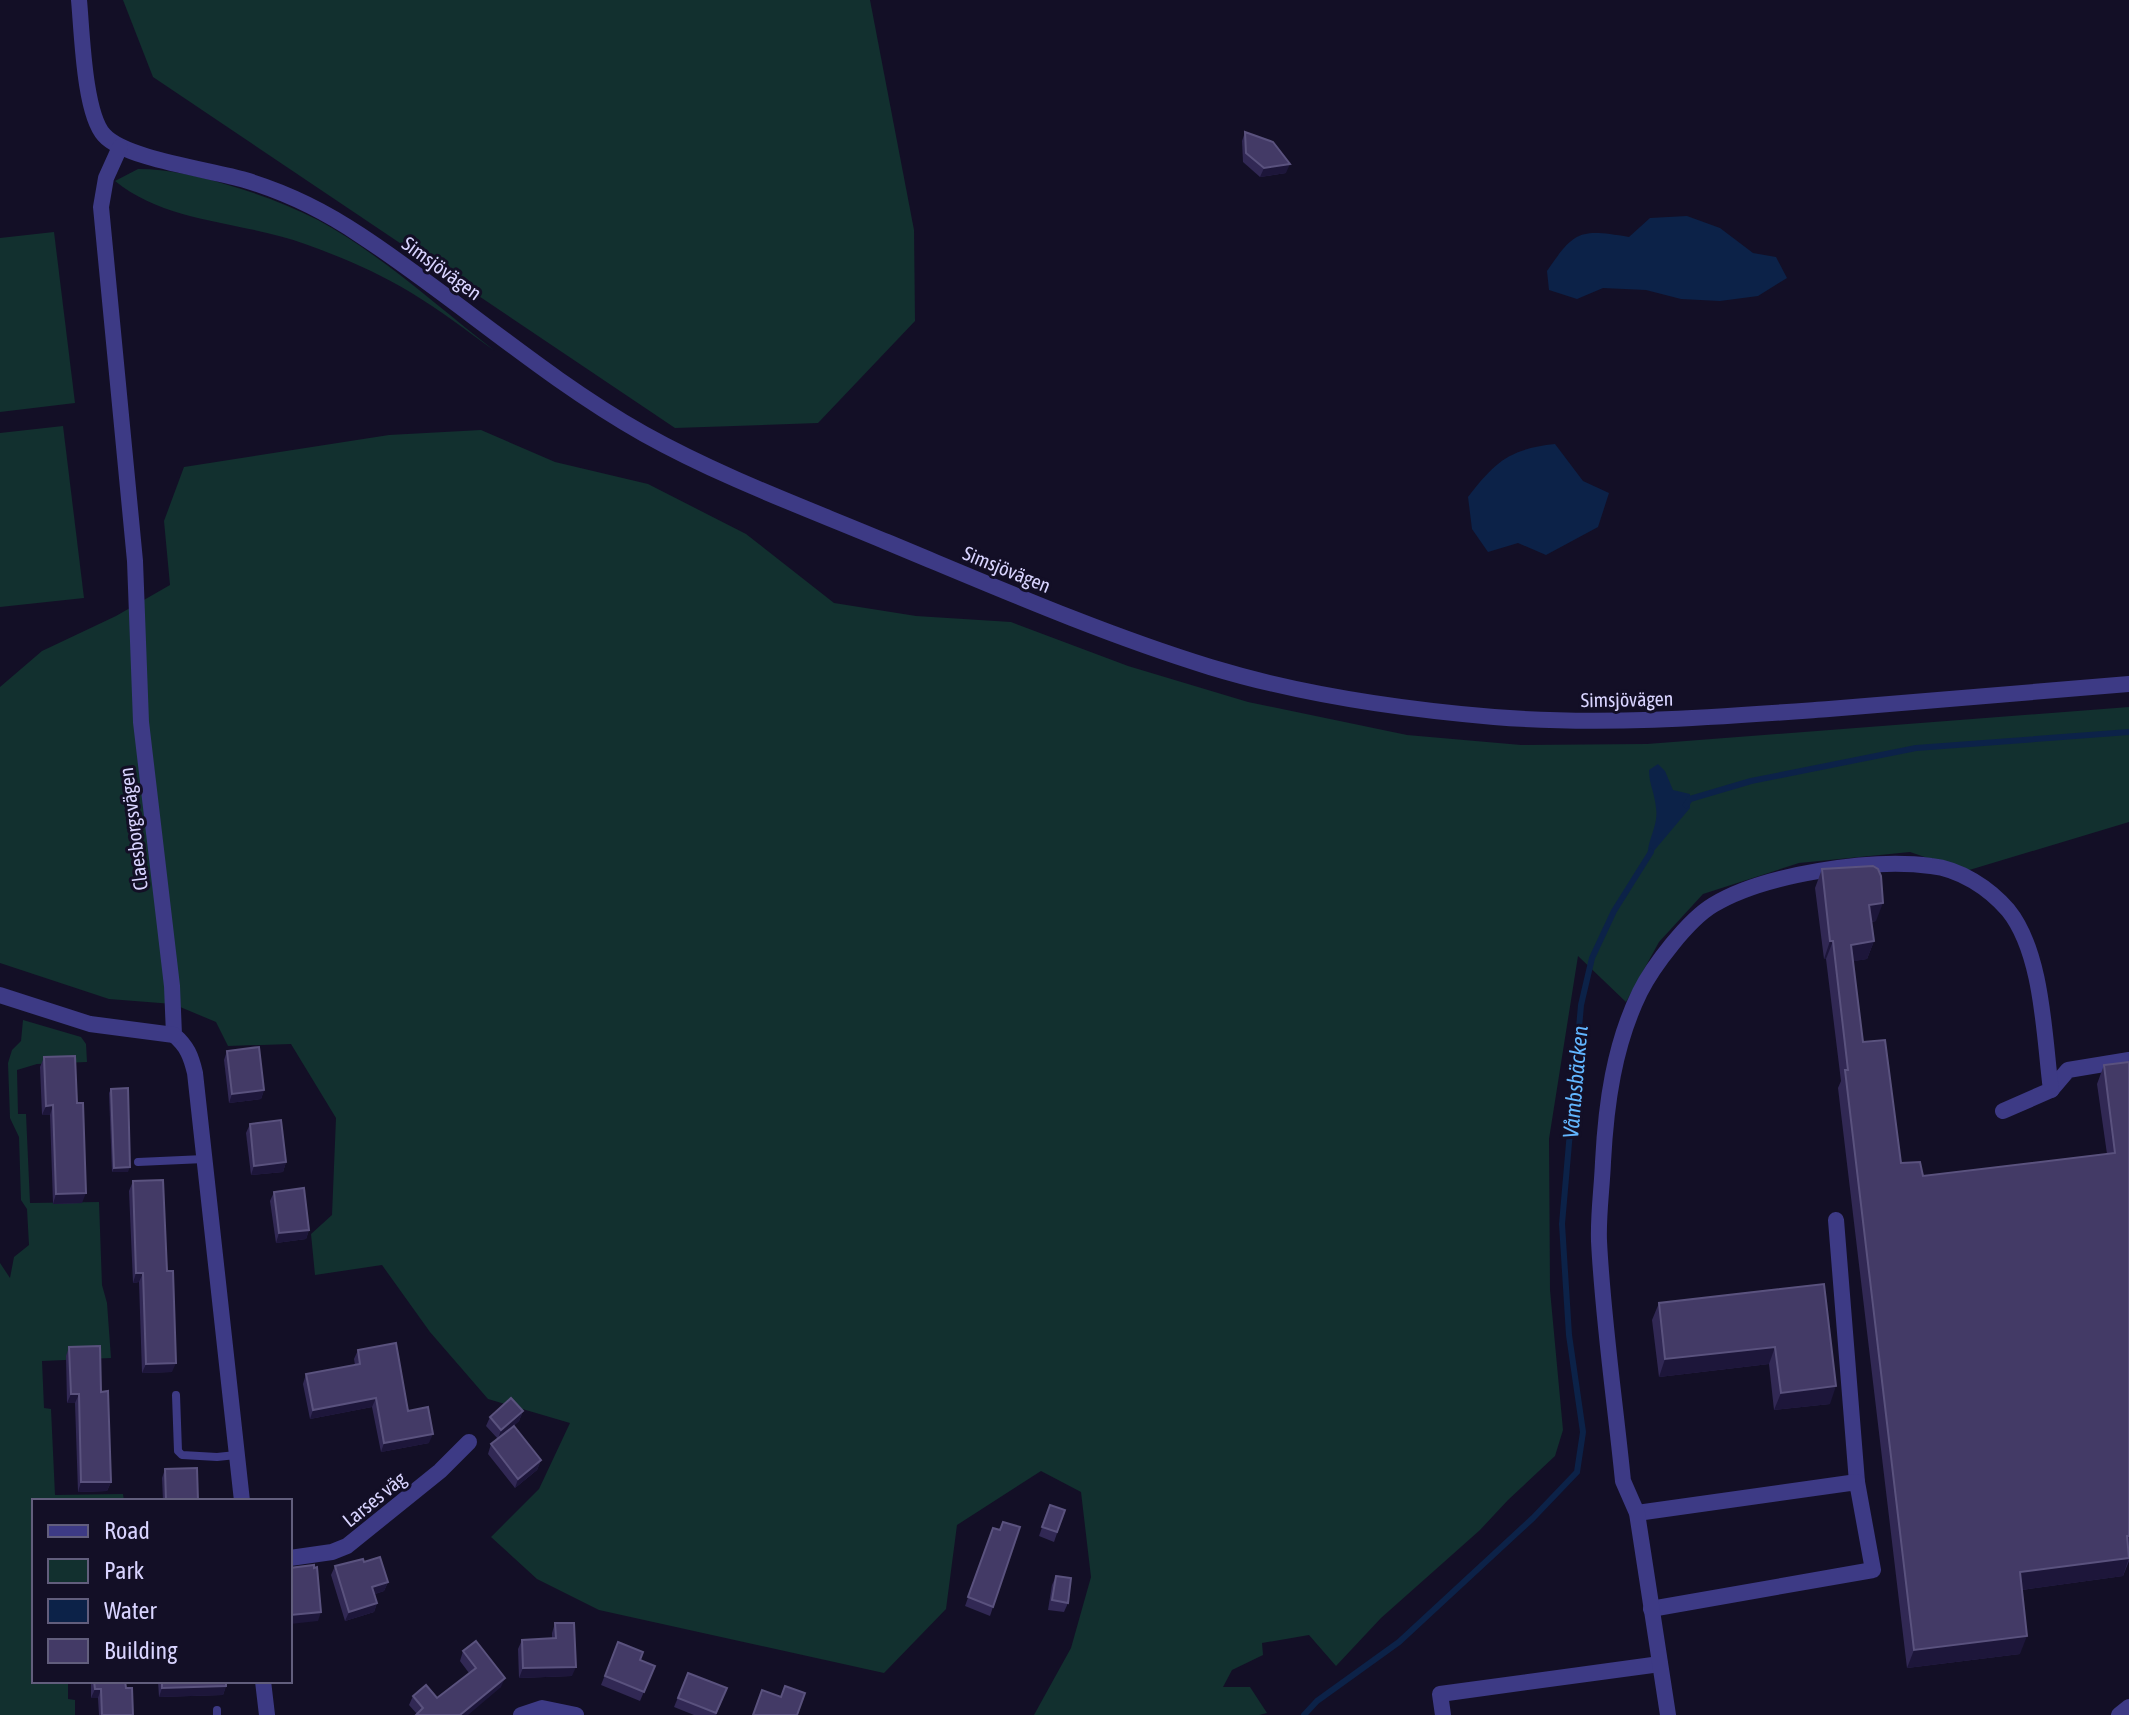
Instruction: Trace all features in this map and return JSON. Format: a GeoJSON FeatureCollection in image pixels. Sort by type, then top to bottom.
{"type":"FeatureCollection","features":[{"type":"Feature","properties":{"kind":"street"},"geometry":{"type":"LineString","coordinates":[[79,0],[92,108],[105,137],[120,147]]}},
{"type":"Feature","properties":{"kind":"street","name":"Simsjövägen"},"geometry":{"type":"LineString","coordinates":[[120,147],[139,156],[249,181],[354,231],[593,403],[651,437],[752,486],[1079,621],[1213,668],[1352,701],[1495,717],[1607,721],[1726,717],[2129,684]]}},
{"type":"Feature","properties":{"kind":"street","name":"Claesborgsvägen"},"geometry":{"type":"LineString","coordinates":[[120,147],[106,178],[101,207],[135,561],[141,722],[172,986],[174,1035],[191,1056],[242,1499]]}},
{"type":"Feature","properties":{"kind":"street"},"geometry":{"type":"LineString","coordinates":[[1668,1715],[1637,1513],[1623,1481],[1599,1238],[1606,1119],[1617,1054],[1640,991],[1672,943],[1711,906],[1740,892],[1804,874],[1885,864],[1933,866],[1965,877],[1990,891],[2010,912],[2022,934],[2040,1003],[2051,1090]]}},
{"type":"Feature","properties":{"kind":"street"},"geometry":{"type":"LineString","coordinates":[[0,995],[90,1024],[174,1035]]}},
{"type":"Feature","properties":{"kind":"street"},"geometry":{"type":"LineString","coordinates":[[2003,1111],[2051,1090],[2068,1070],[2129,1060]]}},
{"type":"Feature","properties":{"kind":"street"},"geometry":{"type":"LineString","coordinates":[[1651,1609],[1873,1570],[1857,1482],[1836,1220]]}},
{"type":"Feature","properties":{"kind":"street","name":"Larses väg"},"geometry":{"type":"LineString","coordinates":[[292,1558],[332,1552],[347,1546],[440,1471],[469,1442]]}},
{"type":"Feature","properties":{"kind":"street"},"geometry":{"type":"LineString","coordinates":[[1637,1513],[1857,1482]]}},
{"type":"Feature","properties":{"kind":"street"},"geometry":{"type":"LineString","coordinates":[[1443,1715],[1440,1694],[1660,1664]]}},
{"type":"Feature","properties":{"kind":"street"},"geometry":{"type":"LineString","coordinates":[[263,1683],[267,1715]]}},
{"type":"Feature","properties":{"kind":"street"},"geometry":{"type":"LineString","coordinates":[[2119,1715],[2129,1707]]}},
{"type":"Feature","properties":{"kind":"street"},"geometry":{"type":"LineString","coordinates":[[521,1715],[542,1708],[576,1715]]}},
{"type":"Feature","properties":{"kind":"lane"},"geometry":{"type":"LineString","coordinates":[[138,1162],[204,1159]]}},
{"type":"Feature","properties":{"kind":"lane"},"geometry":{"type":"LineString","coordinates":[[176,1395],[178,1451],[182,1455],[237,1455]]}},
{"type":"Feature","properties":{"kind":"green space"},"geometry":{"type":"Polygon","coordinates":[[[123,0],[870,0],[914,230],[915,321],[818,423],[675,428],[153,77],[123,0]]]}},
{"type":"Feature","properties":{"kind":"green space"},"geometry":{"type":"Polygon","coordinates":[[[138,169],[172,172],[217,182],[274,200],[318,220],[387,265],[495,351],[421,299],[359,265],[281,236],[158,206],[115,181],[138,169]]]}},
{"type":"Feature","properties":{"kind":"green space"},"geometry":{"type":"Polygon","coordinates":[[[54,232],[75,403],[0,412],[0,238],[54,232]]]}},
{"type":"Feature","properties":{"kind":"green space"},"geometry":{"type":"Polygon","coordinates":[[[63,426],[84,598],[0,607],[0,433],[63,426]]]}},
{"type":"Feature","properties":{"kind":"green space"},"geometry":{"type":"Polygon","coordinates":[[[481,430],[555,462],[648,484],[746,534],[834,603],[916,616],[1011,622],[1128,666],[1248,702],[1407,735],[1521,745],[1647,744],[2129,707],[2129,822],[1966,871],[1910,852],[1799,863],[1703,894],[1659,942],[1626,1002],[1578,956],[1549,1139],[1550,1290],[1563,1430],[1555,1456],[1480,1530],[1381,1618],[1336,1666],[1309,1635],[1262,1643],[1263,1655],[1232,1670],[1223,1687],[1250,1687],[1267,1713],[1034,1715],[1071,1648],[1091,1577],[1081,1492],[1041,1471],[957,1525],[946,1609],[884,1673],[599,1610],[537,1579],[491,1537],[539,1489],[570,1423],[488,1399],[430,1332],[382,1265],[315,1275],[311,1234],[332,1215],[336,1118],[291,1044],[228,1046],[216,1022],[173,1004],[109,999],[0,963],[0,687],[42,651],[116,616],[170,585],[164,521],[184,467],[389,435],[481,430]]]}},
{"type":"Feature","properties":{"kind":"green space"},"geometry":{"type":"Polygon","coordinates":[[[23,1020],[81,1037],[86,1044],[87,1062],[37,1064],[17,1070],[18,1114],[26,1114],[30,1203],[99,1202],[102,1285],[107,1303],[111,1358],[42,1361],[44,1408],[51,1409],[55,1495],[123,1494],[124,1499],[32,1499],[32,1683],[68,1683],[68,1699],[75,1700],[75,1715],[0,1715],[0,1263],[10,1278],[14,1257],[29,1245],[27,1209],[21,1200],[19,1137],[10,1118],[8,1063],[12,1050],[21,1041],[23,1020]]]}},
{"type":"Feature","properties":{"kind":"water"},"geometry":{"type":"Polygon","coordinates":[[[1687,216],[1720,228],[1753,253],[1776,257],[1787,278],[1758,296],[1720,301],[1681,299],[1646,290],[1603,288],[1577,299],[1549,290],[1547,271],[1572,240],[1589,233],[1629,237],[1650,218],[1687,216]]]}},
{"type":"Feature","properties":{"kind":"water"},"geometry":{"type":"Polygon","coordinates":[[[1555,444],[1583,481],[1609,493],[1598,527],[1546,555],[1518,543],[1488,552],[1472,529],[1468,497],[1504,459],[1526,449],[1555,444]]]}},
{"type":"Feature","properties":{"kind":"water"},"geometry":{"type":"Polygon","coordinates":[[[1658,764],[1665,771],[1673,790],[1690,794],[1690,808],[1648,858],[1656,815],[1649,770],[1658,764]]]}},
{"type":"Feature","properties":{"kind":"building"},"geometry":{"type":"Polygon","coordinates":[[[1245,132],[1273,142],[1290,164],[1264,168],[1246,153],[1245,132]]]}},
{"type":"Feature","properties":{"kind":"building"},"geometry":{"type":"Polygon","coordinates":[[[1873,866],[1881,876],[1883,903],[1869,905],[1874,941],[1851,945],[1863,1042],[1885,1040],[1901,1163],[1920,1162],[1923,1176],[2115,1153],[2104,1065],[2129,1062],[2129,1558],[2020,1572],[2027,1636],[1914,1650],[1845,1070],[1848,1070],[1833,941],[1830,941],[1822,869],[1873,866]]]}},
{"type":"Feature","properties":{"kind":"building"},"geometry":{"type":"Polygon","coordinates":[[[259,1047],[264,1090],[232,1094],[227,1051],[259,1047]]]}},
{"type":"Feature","properties":{"kind":"building"},"geometry":{"type":"Polygon","coordinates":[[[75,1056],[77,1103],[83,1103],[86,1193],[56,1194],[53,1105],[46,1106],[44,1057],[75,1056]]]}},
{"type":"Feature","properties":{"kind":"building"},"geometry":{"type":"Polygon","coordinates":[[[128,1088],[130,1167],[114,1168],[111,1089],[128,1088]]]}},
{"type":"Feature","properties":{"kind":"building"},"geometry":{"type":"Polygon","coordinates":[[[281,1120],[286,1162],[254,1166],[250,1124],[281,1120]]]}},
{"type":"Feature","properties":{"kind":"building"},"geometry":{"type":"Polygon","coordinates":[[[163,1180],[167,1271],[173,1271],[176,1363],[146,1364],[143,1273],[136,1273],[133,1181],[163,1180]]]}},
{"type":"Feature","properties":{"kind":"building"},"geometry":{"type":"Polygon","coordinates":[[[304,1188],[309,1230],[279,1233],[274,1192],[304,1188]]]}},
{"type":"Feature","properties":{"kind":"building"},"geometry":{"type":"Polygon","coordinates":[[[1824,1284],[1836,1386],[1781,1393],[1775,1347],[1665,1359],[1659,1303],[1824,1284]]]}},
{"type":"Feature","properties":{"kind":"building"},"geometry":{"type":"Polygon","coordinates":[[[396,1343],[408,1411],[428,1407],[433,1434],[384,1443],[376,1398],[313,1410],[306,1374],[360,1364],[358,1350],[396,1343]]]}},
{"type":"Feature","properties":{"kind":"building"},"geometry":{"type":"Polygon","coordinates":[[[100,1346],[101,1392],[108,1391],[111,1482],[81,1482],[79,1394],[71,1394],[69,1347],[100,1346]]]}},
{"type":"Feature","properties":{"kind":"building"},"geometry":{"type":"Polygon","coordinates":[[[511,1398],[523,1411],[501,1430],[490,1417],[511,1398]]]}},
{"type":"Feature","properties":{"kind":"building"},"geometry":{"type":"Polygon","coordinates":[[[514,1426],[541,1460],[518,1479],[491,1444],[514,1426]]]}},
{"type":"Feature","properties":{"kind":"building"},"geometry":{"type":"Polygon","coordinates":[[[197,1468],[198,1499],[166,1499],[165,1469],[197,1468]]]}},
{"type":"Feature","properties":{"kind":"building"},"geometry":{"type":"Polygon","coordinates":[[[1050,1505],[1065,1510],[1057,1532],[1042,1527],[1050,1505]]]}},
{"type":"Feature","properties":{"kind":"building"},"geometry":{"type":"Polygon","coordinates":[[[1003,1522],[1020,1527],[993,1607],[968,1597],[993,1528],[1000,1530],[1003,1522]]]}},
{"type":"Feature","properties":{"kind":"building"},"geometry":{"type":"Polygon","coordinates":[[[380,1557],[388,1582],[372,1587],[377,1603],[349,1612],[335,1566],[380,1557]]]}},
{"type":"Feature","properties":{"kind":"building"},"geometry":{"type":"Polygon","coordinates":[[[317,1567],[321,1612],[292,1615],[292,1568],[317,1567]]]}},
{"type":"Feature","properties":{"kind":"building"},"geometry":{"type":"Polygon","coordinates":[[[1056,1576],[1071,1578],[1068,1603],[1052,1600],[1056,1576]]]}},
{"type":"Feature","properties":{"kind":"building"},"geometry":{"type":"Polygon","coordinates":[[[555,1623],[574,1623],[576,1667],[523,1668],[522,1640],[556,1638],[555,1623]]]}},
{"type":"Feature","properties":{"kind":"building"},"geometry":{"type":"Polygon","coordinates":[[[476,1641],[505,1678],[460,1715],[416,1715],[423,1708],[413,1696],[426,1685],[437,1698],[476,1668],[463,1651],[476,1641]]]}},
{"type":"Feature","properties":{"kind":"building"},"geometry":{"type":"Polygon","coordinates":[[[618,1642],[643,1652],[640,1660],[655,1666],[644,1692],[605,1676],[618,1642]]]}},
{"type":"Feature","properties":{"kind":"building"},"geometry":{"type":"Polygon","coordinates":[[[688,1673],[727,1688],[716,1713],[678,1698],[688,1673]]]}},
{"type":"Feature","properties":{"kind":"building"},"geometry":{"type":"Polygon","coordinates":[[[94,1683],[125,1683],[126,1688],[132,1688],[133,1715],[102,1715],[101,1689],[95,1689],[94,1683]]]}},
{"type":"Feature","properties":{"kind":"building"},"geometry":{"type":"Polygon","coordinates":[[[162,1683],[226,1683],[226,1686],[162,1688],[162,1683]]]}},
{"type":"Feature","properties":{"kind":"building"},"geometry":{"type":"Polygon","coordinates":[[[785,1686],[805,1693],[797,1715],[753,1715],[762,1690],[781,1697],[785,1686]]]}},
{"type":"Feature","properties":{"kind":"waterway","name":"Våmbsbäcken"},"geometry":{"type":"LineString","coordinates":[[1686,805],[1690,799],[1751,781],[1916,748],[2129,732]]}},
{"type":"Feature","properties":{"kind":"waterway","name":"Våmbsbäcken"},"geometry":{"type":"LineString","coordinates":[[1304,1715],[1317,1701],[1399,1642],[1533,1518],[1577,1472],[1583,1432],[1569,1335],[1562,1224],[1581,1005],[1592,958],[1614,911],[1651,852]]}}]}
